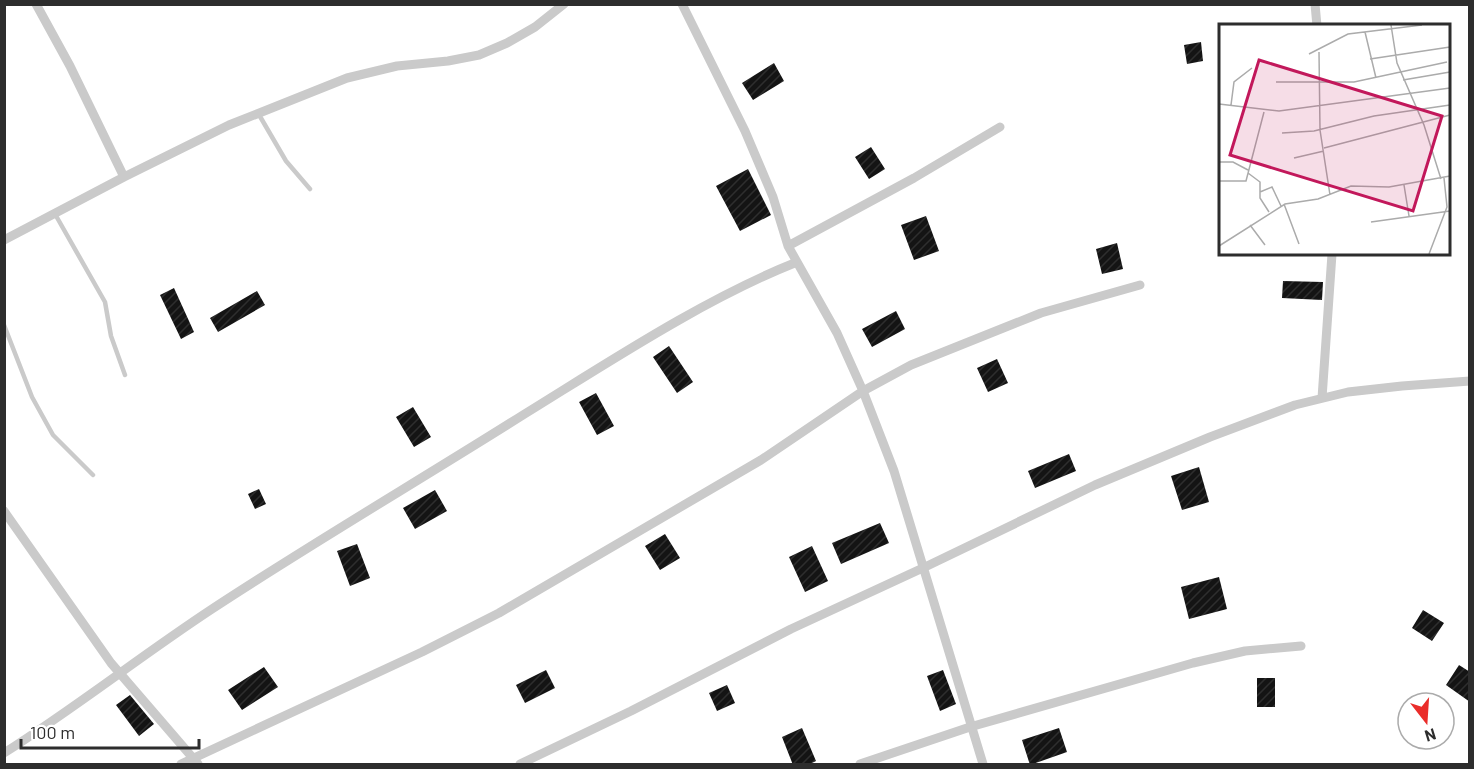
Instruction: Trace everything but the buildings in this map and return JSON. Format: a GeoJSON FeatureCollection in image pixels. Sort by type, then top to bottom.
{"type":"FeatureCollection","features":[{"type":"Feature","properties":{"kind":"street"},"geometry":{"type":"LineString","coordinates":[[36,4],[70,66],[124,177]]}},
{"type":"Feature","properties":{"kind":"street"},"geometry":{"type":"LineString","coordinates":[[4,240],[229,125],[347,78],[397,66],[448,61],[479,55],[535,27],[564,4]]}},
{"type":"Feature","properties":{"kind":"street"},"geometry":{"type":"LineString","coordinates":[[682,4],[745,131],[773,197],[788,246],[837,333],[863,391],[894,471],[925,567],[983,765]]}},
{"type":"Feature","properties":{"kind":"street"},"geometry":{"type":"LineString","coordinates":[[1315,4],[1317,24]]}},
{"type":"Feature","properties":{"kind":"street"},"geometry":{"type":"LineString","coordinates":[[788,246],[914,178],[1000,127]]}},
{"type":"Feature","properties":{"kind":"street"},"geometry":{"type":"LineString","coordinates":[[1322,398],[1332,255]]}},
{"type":"Feature","properties":{"kind":"street"},"geometry":{"type":"LineString","coordinates":[[4,753],[212,609],[700,309],[772,272],[797,262]]}},
{"type":"Feature","properties":{"kind":"street"},"geometry":{"type":"LineString","coordinates":[[181,765],[195,761],[499,613],[762,460],[863,391],[910,364],[1041,313],[1140,285]]}},
{"type":"Feature","properties":{"kind":"street"},"geometry":{"type":"LineString","coordinates":[[520,765],[791,629],[1095,485],[1210,437],[1295,405],[1322,398],[1370,389],[1470,381]]}},
{"type":"Feature","properties":{"kind":"street"},"geometry":{"type":"LineString","coordinates":[[4,512],[34,557],[120,674],[195,761]]}},
{"type":"Feature","properties":{"kind":"street"},"geometry":{"type":"LineString","coordinates":[[860,765],[970,727],[1193,663],[1245,651],[1301,646]]}},
{"type":"Feature","properties":{"kind":"lane"},"geometry":{"type":"LineString","coordinates":[[258,113],[286,161],[310,189]]}},
{"type":"Feature","properties":{"kind":"lane"},"geometry":{"type":"LineString","coordinates":[[55,214],[105,302],[111,336],[125,375]]}},
{"type":"Feature","properties":{"kind":"lane"},"geometry":{"type":"LineString","coordinates":[[4,325],[10,335],[32,397],[52,435],[93,475]]}}]}
